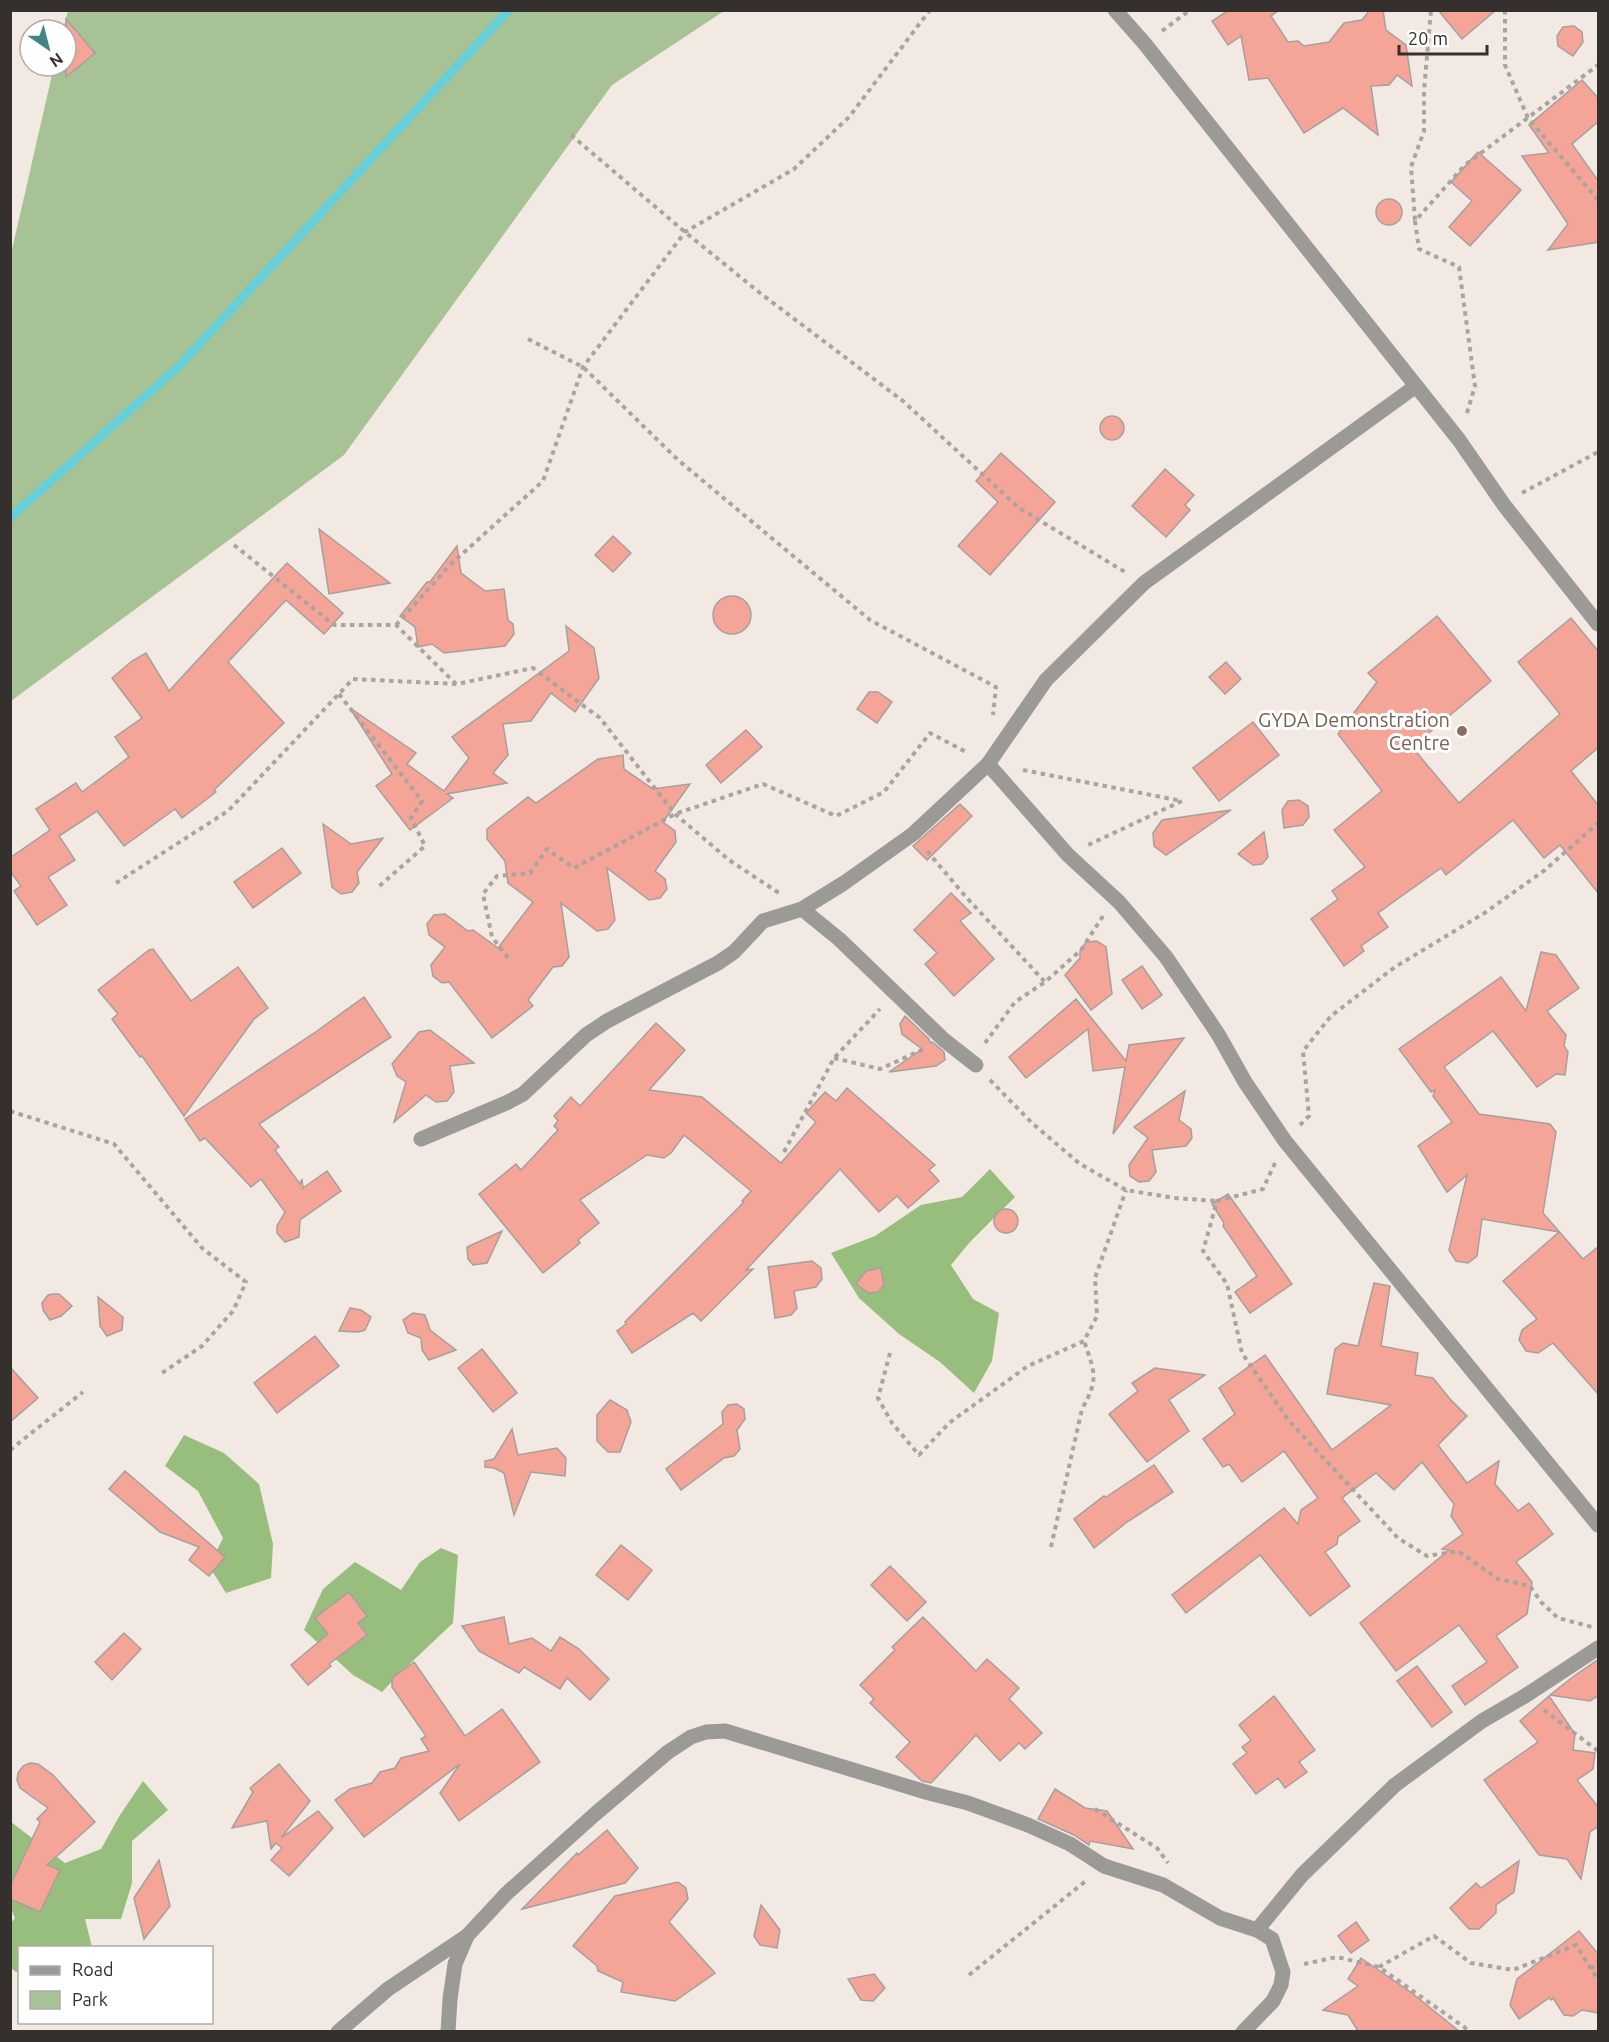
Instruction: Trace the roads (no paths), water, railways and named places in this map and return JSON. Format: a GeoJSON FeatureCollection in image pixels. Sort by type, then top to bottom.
{"type":"FeatureCollection","features":[{"type":"Feature","properties":{"kind":"street"},"geometry":{"type":"LineString","coordinates":[[1115,10],[1145,44],[1459,440],[1504,505],[1599,624]]}},
{"type":"Feature","properties":{"kind":"street"},"geometry":{"type":"LineString","coordinates":[[421,1139],[523,1094],[586,1035],[607,1021],[718,963],[734,952],[763,921],[802,909],[844,883],[913,834],[988,764],[1046,680],[1144,583],[1416,386]]}},
{"type":"Feature","properties":{"kind":"street"},"geometry":{"type":"LineString","coordinates":[[988,764],[1068,855],[1119,902],[1166,957],[1218,1034],[1245,1082],[1285,1141],[1599,1525]]}},
{"type":"Feature","properties":{"kind":"street"},"geometry":{"type":"LineString","coordinates":[[802,909],[839,939],[944,1040],[976,1065]]}},
{"type":"Feature","properties":{"kind":"street"},"geometry":{"type":"LineString","coordinates":[[1257,1930],[1302,1875],[1395,1785],[1482,1721],[1599,1648]]}},
{"type":"Feature","properties":{"kind":"street"},"geometry":{"type":"LineString","coordinates":[[338,2031],[388,1989],[467,1936],[506,1894],[668,1752],[691,1737],[705,1732],[725,1731],[968,1803],[1028,1825],[1070,1844],[1104,1866],[1163,1885],[1220,1918],[1257,1930],[1272,1939],[1284,1972],[1281,1985],[1273,2001],[1244,2031]]}},
{"type":"Feature","properties":{"kind":"street"},"geometry":{"type":"LineString","coordinates":[[448,2031],[454,1964],[467,1936]]}},
{"type":"Feature","properties":{"kind":"waterway"},"geometry":{"type":"LineString","coordinates":[[10,518],[178,367],[509,10]]}},
{"type":"Feature","properties":{"kind":"place","name":"GYDA Demonstration Centre"},"geometry":{"type":"Point","coordinates":[1462,731]}}]}
